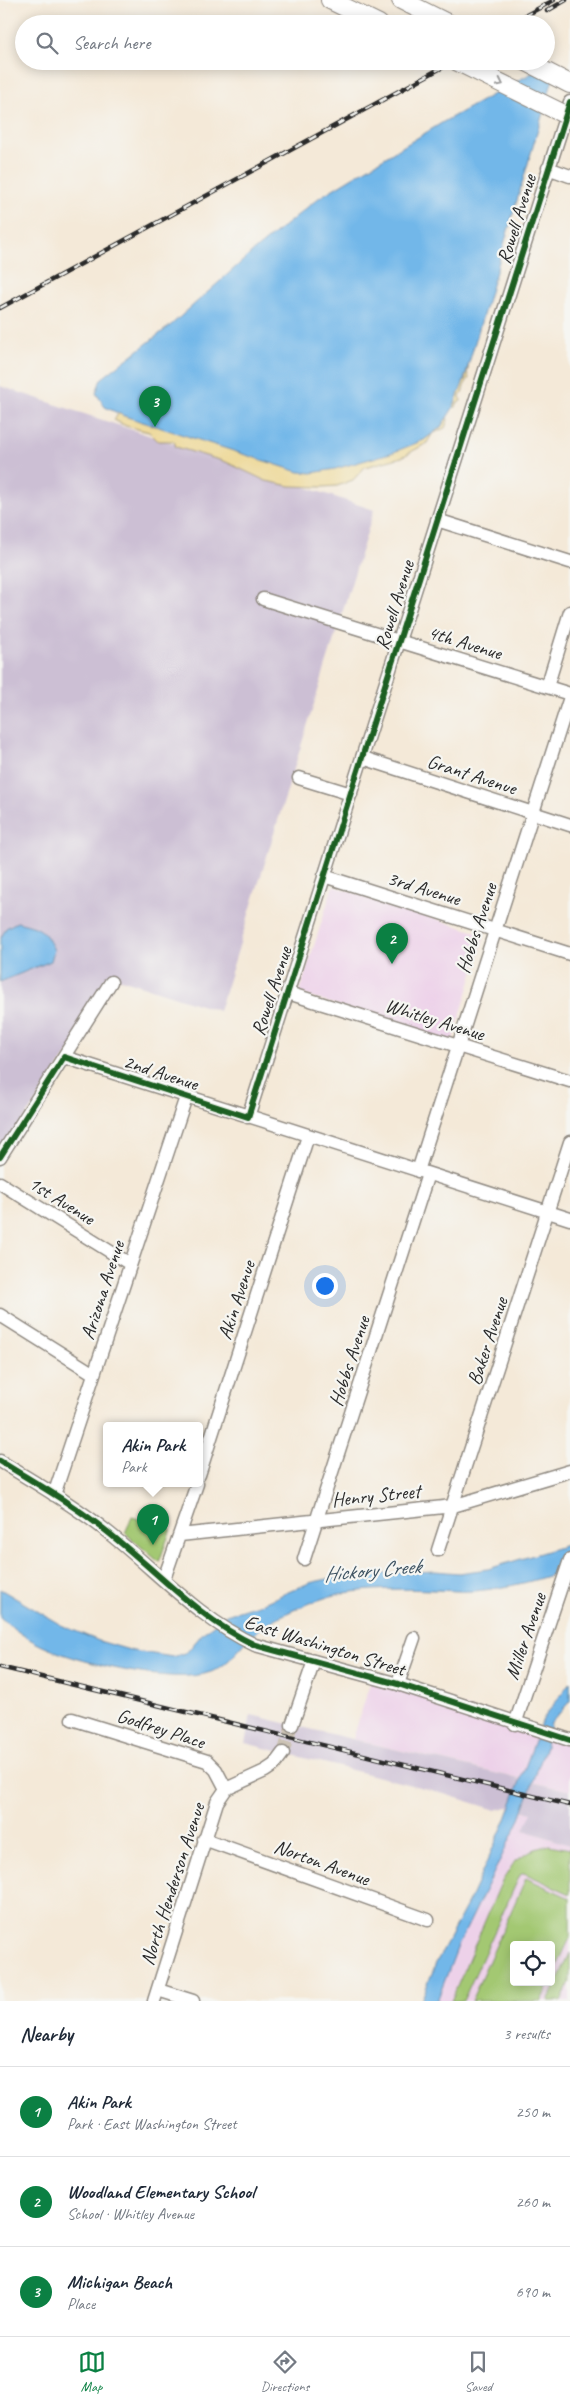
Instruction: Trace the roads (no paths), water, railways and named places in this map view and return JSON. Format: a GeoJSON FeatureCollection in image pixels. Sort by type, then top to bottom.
{"type":"FeatureCollection","features":[{"type":"Feature","properties":{"kind":"highway"},"geometry":{"type":"LineString","coordinates":[[330,0],[361,15]]}},
{"type":"Feature","properties":{"kind":"highway"},"geometry":{"type":"LineString","coordinates":[[401,0],[431,15]]}},
{"type":"Feature","properties":{"kind":"highway"},"geometry":{"type":"LineString","coordinates":[[474,70],[570,117]]}},
{"type":"Feature","properties":{"kind":"highway"},"geometry":{"type":"LineString","coordinates":[[543,70],[570,84]]}},
{"type":"Feature","properties":{"kind":"street","name":"Rowell Avenue"},"geometry":{"type":"LineString","coordinates":[[248,1117],[437,520],[498,334],[570,102]]}},
{"type":"Feature","properties":{"kind":"street"},"geometry":{"type":"LineString","coordinates":[[548,168],[570,176]]}},
{"type":"Feature","properties":{"kind":"street"},"geometry":{"type":"LineString","coordinates":[[437,520],[570,562]]}},
{"type":"Feature","properties":{"kind":"street","name":"4th Avenue"},"geometry":{"type":"LineString","coordinates":[[263,599],[570,695]]}},
{"type":"Feature","properties":{"kind":"street"},"geometry":{"type":"LineString","coordinates":[[547,687],[570,612]]}},
{"type":"Feature","properties":{"kind":"street","name":"Hobbs Avenue"},"geometry":{"type":"LineString","coordinates":[[304,1559],[318,1519],[423,1172],[458,1046],[570,695]]}},
{"type":"Feature","properties":{"kind":"street","name":"Grant Avenue"},"geometry":{"type":"LineString","coordinates":[[363,758],[570,825]]}},
{"type":"Feature","properties":{"kind":"street"},"geometry":{"type":"LineString","coordinates":[[299,778],[351,794]]}},
{"type":"Feature","properties":{"kind":"street","name":"3rd Avenue"},"geometry":{"type":"LineString","coordinates":[[324,876],[570,954]]}},
{"type":"Feature","properties":{"kind":"street"},"geometry":{"type":"LineString","coordinates":[[0,1157],[111,982]]}},
{"type":"Feature","properties":{"kind":"street","name":"Whitley Avenue"},"geometry":{"type":"LineString","coordinates":[[288,993],[570,1081]]}},
{"type":"Feature","properties":{"kind":"street","name":"2nd Avenue"},"geometry":{"type":"LineString","coordinates":[[64,1057],[570,1219]]}},
{"type":"Feature","properties":{"kind":"street","name":"Arizona Avenue"},"geometry":{"type":"LineString","coordinates":[[54,1495],[186,1097]]}},
{"type":"Feature","properties":{"kind":"street","name":"Akin Avenue"},"geometry":{"type":"LineString","coordinates":[[203,1463],[308,1136]]}},
{"type":"Feature","properties":{"kind":"street","name":"Baker Avenue"},"geometry":{"type":"LineString","coordinates":[[438,1550],[454,1506],[570,1142]]}},
{"type":"Feature","properties":{"kind":"street","name":"1st Avenue"},"geometry":{"type":"LineString","coordinates":[[0,1183],[130,1264]]}},
{"type":"Feature","properties":{"kind":"street"},"geometry":{"type":"LineString","coordinates":[[0,1315],[94,1374]]}},
{"type":"Feature","properties":{"kind":"street","name":"East Washington Street"},"geometry":{"type":"LineString","coordinates":[[0,1461],[104,1529],[206,1617],[222,1628],[255,1645],[398,1684],[515,1724],[564,1738]]}},
{"type":"Feature","properties":{"kind":"street","name":"Henry Street"},"geometry":{"type":"LineString","coordinates":[[180,1535],[454,1506],[570,1471]]}},
{"type":"Feature","properties":{"kind":"street"},"geometry":{"type":"LineString","coordinates":[[164,1579],[196,1487]]}},
{"type":"Feature","properties":{"kind":"street","name":"Miller Avenue"},"geometry":{"type":"LineString","coordinates":[[515,1724],[570,1560]]}},
{"type":"Feature","properties":{"kind":"street"},"geometry":{"type":"LineString","coordinates":[[398,1684],[414,1638]]}},
{"type":"Feature","properties":{"kind":"street"},"geometry":{"type":"LineString","coordinates":[[292,1725],[314,1661]]}},
{"type":"Feature","properties":{"kind":"street","name":"Godfrey Place"},"geometry":{"type":"LineString","coordinates":[[72,1720],[207,1761],[216,1770],[226,1789]]}},
{"type":"Feature","properties":{"kind":"street","name":"North Henderson Avenue"},"geometry":{"type":"LineString","coordinates":[[156,1995],[217,1802],[226,1789],[265,1771],[280,1758],[283,1752]]}},
{"type":"Feature","properties":{"kind":"street","name":"Norton Avenue"},"geometry":{"type":"LineString","coordinates":[[204,1839],[428,1920]]}},
{"type":"Feature","properties":{"kind":"street"},"geometry":{"type":"LineString","coordinates":[[156,1995],[194,2001]]}},
{"type":"Feature","properties":{"kind":"water"},"geometry":{"type":"Polygon","coordinates":[[[537,70],[553,70],[555,72],[463,383],[453,408],[441,427],[424,440],[394,452],[335,469],[312,473],[299,472],[124,416],[105,407],[96,393],[101,379],[171,325],[256,249],[320,197],[445,121],[537,70]]]}},
{"type":"Feature","properties":{"kind":"water"},"geometry":{"type":"Polygon","coordinates":[[[17,922],[36,928],[44,933],[54,950],[51,961],[0,982],[0,940],[6,928],[17,922]]]}},
{"type":"Feature","properties":{"kind":"water"},"geometry":{"type":"Polygon","coordinates":[[[570,1544],[570,1568],[524,1583],[475,1591],[375,1590],[339,1594],[321,1599],[287,1613],[267,1624],[255,1633],[225,1664],[204,1674],[183,1676],[159,1675],[134,1672],[84,1661],[34,1642],[0,1617],[0,1589],[61,1625],[99,1641],[133,1651],[173,1657],[187,1652],[203,1633],[226,1615],[261,1604],[309,1583],[332,1578],[392,1573],[435,1571],[459,1573],[488,1569],[570,1544]]]}},
{"type":"Feature","properties":{"kind":"water"},"geometry":{"type":"Polygon","coordinates":[[[570,1682],[570,1701],[551,1723],[546,1746],[519,1821],[458,1946],[437,2001],[421,2001],[436,1963],[470,1899],[506,1819],[543,1719],[570,1682]]]}},
{"type":"Feature","properties":{"kind":"tunnel"},"geometry":{"type":"LineString","coordinates":[[283,1753],[292,1725]]}},
{"type":"Feature","properties":{"kind":"railway"},"geometry":{"type":"LineString","coordinates":[[526,15],[554,0]]}},
{"type":"Feature","properties":{"kind":"railway"},"geometry":{"type":"LineString","coordinates":[[547,11],[566,0]]}},
{"type":"Feature","properties":{"kind":"railway"},"geometry":{"type":"LineString","coordinates":[[0,308],[437,70]]}},
{"type":"Feature","properties":{"kind":"railway"},"geometry":{"type":"LineString","coordinates":[[0,1667],[570,1805]]}},
{"type":"Feature","properties":{"kind":"place","name":"Michigan Beach"},"geometry":{"type":"Point","coordinates":[155,427]}},
{"type":"Feature","properties":{"kind":"place","name":"Woodland Elementary School"},"geometry":{"type":"Point","coordinates":[392,964]}},
{"type":"Feature","properties":{"kind":"place","name":"Akin Park"},"geometry":{"type":"Point","coordinates":[153,1545]}},
{"type":"Feature","properties":{"kind":"water label","name":"Hickory Creek"},"geometry":{"type":"Point","coordinates":[372,1570]}}]}
